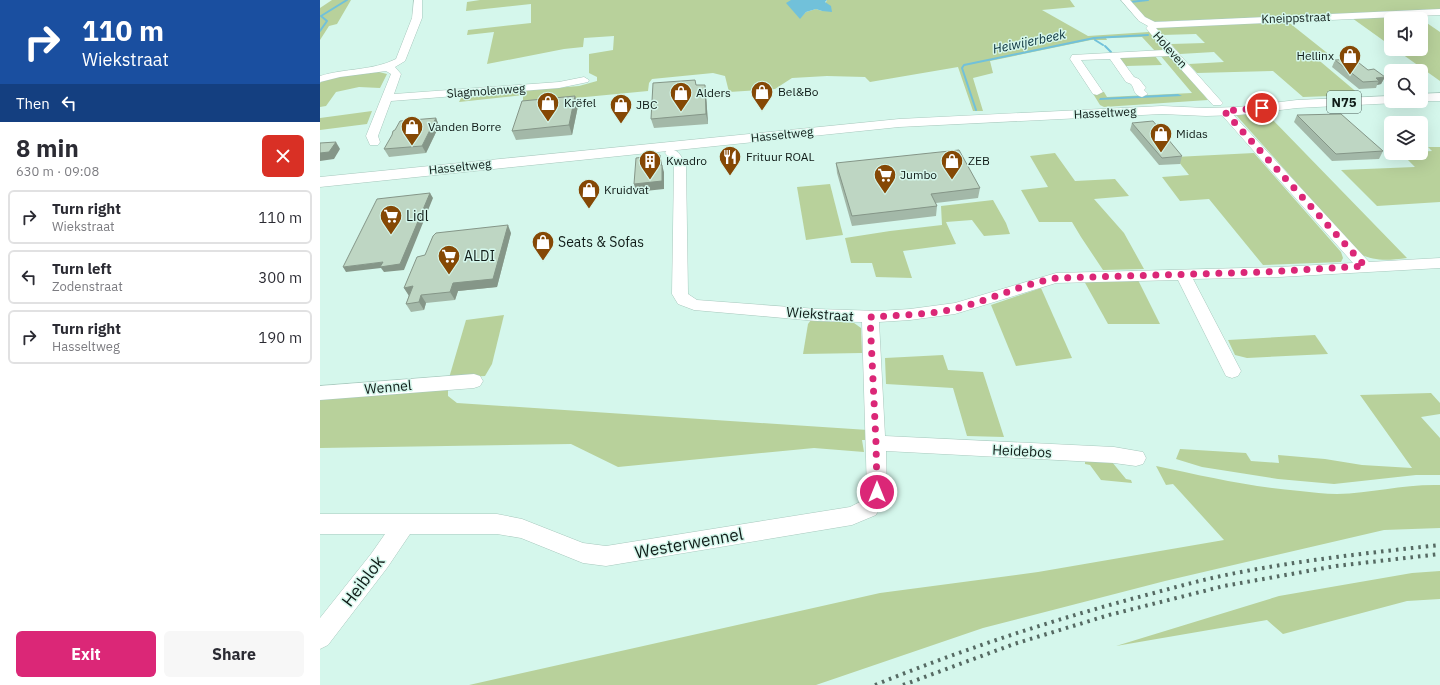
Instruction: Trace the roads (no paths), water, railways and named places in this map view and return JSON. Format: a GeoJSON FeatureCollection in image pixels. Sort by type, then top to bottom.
{"type":"FeatureCollection","features":[{"type":"Feature","properties":{"kind":"main road"},"geometry":{"type":"LineString","coordinates":[[1428,98],[1440,97]]}},
{"type":"Feature","properties":{"kind":"main road","name":"Hasseltweg"},"geometry":{"type":"LineString","coordinates":[[324,181],[899,123],[1384,100]]}},
{"type":"Feature","properties":{"kind":"street"},"geometry":{"type":"LineString","coordinates":[[320,79],[338,74],[388,67],[400,61],[417,18],[418,0]]}},
{"type":"Feature","properties":{"kind":"street","name":"Holeven"},"geometry":{"type":"LineString","coordinates":[[1125,0],[1142,19],[1152,25],[1151,28],[1153,32],[1365,266]]}},
{"type":"Feature","properties":{"kind":"street","name":"Kneippstraat"},"geometry":{"type":"LineString","coordinates":[[1152,25],[1440,12]]}},
{"type":"Feature","properties":{"kind":"street"},"geometry":{"type":"LineString","coordinates":[[1097,92],[1075,59],[1076,57],[1172,52]]}},
{"type":"Feature","properties":{"kind":"street"},"geometry":{"type":"LineString","coordinates":[[1113,55],[1130,80],[1134,81],[1140,88],[1138,89],[1142,94]]}},
{"type":"Feature","properties":{"kind":"street"},"geometry":{"type":"LineString","coordinates":[[374,142],[372,136],[396,74],[396,72],[388,67]]}},
{"type":"Feature","properties":{"kind":"street","name":"Slagmolenweg"},"geometry":{"type":"LineString","coordinates":[[387,98],[559,86],[584,80]]}},
{"type":"Feature","properties":{"kind":"street","name":"Wiekstraat"},"geometry":{"type":"LineString","coordinates":[[676,159],[680,294],[684,300],[694,305],[870,317],[938,311],[962,307],[1039,281],[1056,278],[1279,272],[1440,263]]}},
{"type":"Feature","properties":{"kind":"street"},"geometry":{"type":"LineString","coordinates":[[1183,275],[1232,371]]}},
{"type":"Feature","properties":{"kind":"street","name":"Westerwennel"},"geometry":{"type":"LineString","coordinates":[[320,524],[497,524],[520,528],[570,550],[590,556],[606,556],[852,516],[869,508],[877,492],[870,317]]}},
{"type":"Feature","properties":{"kind":"street","name":"Wennel"},"geometry":{"type":"LineString","coordinates":[[320,393],[461,385]]}},
{"type":"Feature","properties":{"kind":"street","name":"Heidebos"},"geometry":{"type":"LineString","coordinates":[[876,443],[1114,455],[1136,458]]}},
{"type":"Feature","properties":{"kind":"street","name":"Heiblok"},"geometry":{"type":"LineString","coordinates":[[320,637],[379,561],[404,524]]}},
{"type":"Feature","properties":{"kind":"water"},"geometry":{"type":"Polygon","coordinates":[[[791,0],[827,0],[825,2],[831,6],[832,12],[816,9],[806,12],[800,19],[786,3],[791,0]]]}},
{"type":"Feature","properties":{"kind":"water"},"geometry":{"type":"Polygon","coordinates":[[[1178,94],[1182,96],[1099,100],[1100,98],[1178,94]]]}},
{"type":"Feature","properties":{"kind":"waterway"},"geometry":{"type":"LineString","coordinates":[[320,31],[327,21],[321,16],[347,0]]}},
{"type":"Feature","properties":{"kind":"waterway","name":"Heiwijerbeek"},"geometry":{"type":"LineString","coordinates":[[1132,4],[1130,2],[1148,0]]}},
{"type":"Feature","properties":{"kind":"waterway","name":"Heiwijerbeek"},"geometry":{"type":"LineString","coordinates":[[976,110],[962,68],[964,65],[1094,38],[1148,35]]}},
{"type":"Feature","properties":{"kind":"waterway"},"geometry":{"type":"LineString","coordinates":[[1095,40],[1103,45]]}},
{"type":"Feature","properties":{"kind":"waterway"},"geometry":{"type":"LineString","coordinates":[[1105,46],[1111,52]]}},
{"type":"Feature","properties":{"kind":"railway"},"geometry":{"type":"LineString","coordinates":[[875,685],[909,671],[1013,634],[1195,582],[1303,562],[1440,545]]}},
{"type":"Feature","properties":{"kind":"railway"},"geometry":{"type":"LineString","coordinates":[[903,685],[1014,644],[1109,615],[1224,586],[1336,566],[1440,554]]}},
{"type":"Feature","properties":{"kind":"place","name":"Hellinx"},"geometry":{"type":"Point","coordinates":[1350,76]}},
{"type":"Feature","properties":{"kind":"place","name":"Alders"},"geometry":{"type":"Point","coordinates":[681,112]}},
{"type":"Feature","properties":{"kind":"place","name":"Bel&Bo"},"geometry":{"type":"Point","coordinates":[762,112]}},
{"type":"Feature","properties":{"kind":"place","name":"Krëfel"},"geometry":{"type":"Point","coordinates":[548,122]}},
{"type":"Feature","properties":{"kind":"place","name":"JBC"},"geometry":{"type":"Point","coordinates":[621,124]}},
{"type":"Feature","properties":{"kind":"place","name":"Vanden Borre"},"geometry":{"type":"Point","coordinates":[412,146]}},
{"type":"Feature","properties":{"kind":"place","name":"Midas"},"geometry":{"type":"Point","coordinates":[1161,154]}},
{"type":"Feature","properties":{"kind":"place","name":"Frituur ROAL"},"geometry":{"type":"Point","coordinates":[730,176]}},
{"type":"Feature","properties":{"kind":"place","name":"Kwadro"},"geometry":{"type":"Point","coordinates":[650,180]}},
{"type":"Feature","properties":{"kind":"place","name":"ZEB"},"geometry":{"type":"Point","coordinates":[952,180]}},
{"type":"Feature","properties":{"kind":"place","name":"Jumbo"},"geometry":{"type":"Point","coordinates":[885,194]}},
{"type":"Feature","properties":{"kind":"place","name":"Kruidvat"},"geometry":{"type":"Point","coordinates":[589,210]}},
{"type":"Feature","properties":{"kind":"place","name":"Lidl"},"geometry":{"type":"Point","coordinates":[391,236]}},
{"type":"Feature","properties":{"kind":"place","name":"Seats & Sofas"},"geometry":{"type":"Point","coordinates":[543,262]}},
{"type":"Feature","properties":{"kind":"place","name":"ALDI"},"geometry":{"type":"Point","coordinates":[449,276]}}]}
